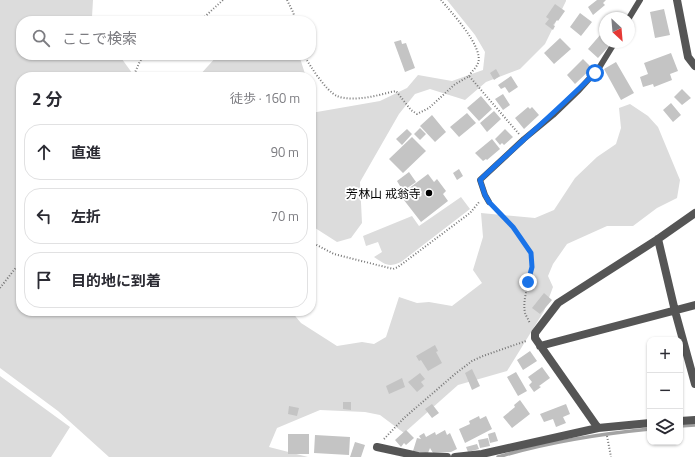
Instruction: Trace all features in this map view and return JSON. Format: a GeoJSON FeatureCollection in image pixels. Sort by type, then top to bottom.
{"type":"FeatureCollection","features":[{"type":"Feature","properties":{"kind":"street"},"geometry":{"type":"LineString","coordinates":[[677,0],[688,57],[695,66]]}},
{"type":"Feature","properties":{"kind":"street"},"geometry":{"type":"LineString","coordinates":[[602,427],[540,346],[535,338],[535,333],[558,303],[658,239],[695,213]]}},
{"type":"Feature","properties":{"kind":"street"},"geometry":{"type":"LineString","coordinates":[[658,239],[675,311],[695,384]]}},
{"type":"Feature","properties":{"kind":"street"},"geometry":{"type":"LineString","coordinates":[[540,346],[695,305]]}},
{"type":"Feature","properties":{"kind":"street"},"geometry":{"type":"LineString","coordinates":[[683,421],[695,420]]}},
{"type":"Feature","properties":{"kind":"street"},"geometry":{"type":"LineString","coordinates":[[455,457],[482,454],[602,427],[647,423]]}},
{"type":"Feature","properties":{"kind":"street"},"geometry":{"type":"LineString","coordinates":[[377,447],[418,456],[447,457]]}},
{"type":"Feature","properties":{"kind":"lane"},"geometry":{"type":"LineString","coordinates":[[633,12],[640,0]]}},
{"type":"Feature","properties":{"kind":"lane"},"geometry":{"type":"LineString","coordinates":[[489,202],[480,180],[524,139],[553,115],[595,73],[611,48]]}},
{"type":"Feature","properties":{"kind":"path"},"geometry":{"type":"LineString","coordinates":[[205,16],[223,0]]}},
{"type":"Feature","properties":{"kind":"path"},"geometry":{"type":"LineString","coordinates":[[287,0],[294,16]]}},
{"type":"Feature","properties":{"kind":"path"},"geometry":{"type":"LineString","coordinates":[[316,74],[337,96],[362,98],[396,91],[411,110],[417,114],[429,108],[454,85],[469,76],[478,63],[479,53],[469,35],[441,0]]}},
{"type":"Feature","properties":{"kind":"path"},"geometry":{"type":"LineString","coordinates":[[135,72],[141,60]]}},
{"type":"Feature","properties":{"kind":"path"},"geometry":{"type":"LineString","coordinates":[[307,60],[314,72]]}},
{"type":"Feature","properties":{"kind":"path"},"geometry":{"type":"LineString","coordinates":[[469,76],[524,139]]}},
{"type":"Feature","properties":{"kind":"path"},"geometry":{"type":"LineString","coordinates":[[316,245],[334,254],[392,269],[398,267],[470,213],[485,195]]}},
{"type":"Feature","properties":{"kind":"path"},"geometry":{"type":"LineString","coordinates":[[489,202],[513,227],[531,253],[532,267],[525,305],[525,314]]}},
{"type":"Feature","properties":{"kind":"path"},"geometry":{"type":"LineString","coordinates":[[0,288],[16,267]]}},
{"type":"Feature","properties":{"kind":"path"},"geometry":{"type":"LineString","coordinates":[[377,447],[404,418],[454,374],[472,361],[535,338]]}},
{"type":"Feature","properties":{"kind":"path"},"geometry":{"type":"LineString","coordinates":[[602,427],[611,457]]}},
{"type":"Feature","properties":{"kind":"shaded area"},"geometry":{"type":"Polygon","coordinates":[[[0,0],[93,0],[92,16],[16,16],[16,60],[123,60],[131,72],[16,72],[16,316],[295,316],[301,323],[337,346],[362,342],[374,344],[386,337],[399,297],[417,303],[429,302],[452,306],[482,283],[473,270],[483,237],[481,213],[535,218],[554,210],[575,178],[597,157],[616,144],[621,128],[619,108],[630,104],[648,116],[658,127],[680,180],[677,198],[657,208],[633,226],[607,226],[567,244],[553,264],[548,276],[553,287],[544,311],[507,371],[458,385],[404,433],[380,415],[365,412],[320,410],[277,428],[269,447],[308,457],[109,457],[58,411],[0,368],[0,0]]]}},
{"type":"Feature","properties":{"kind":"shaded area"},"geometry":{"type":"Polygon","coordinates":[[[447,0],[566,0],[545,44],[520,69],[486,82],[465,100],[430,89],[415,94],[399,114],[360,182],[362,223],[351,238],[337,242],[316,229],[316,112],[380,101],[407,88],[418,75],[452,81],[483,70],[485,52],[475,35],[447,0]]]}},
{"type":"Feature","properties":{"kind":"shaded area"},"geometry":{"type":"Polygon","coordinates":[[[213,60],[301,60],[304,72],[203,72],[213,60]]]}},
{"type":"Feature","properties":{"kind":"shaded area"},"geometry":{"type":"Polygon","coordinates":[[[461,197],[470,209],[401,262],[390,265],[381,262],[374,257],[382,252],[378,242],[366,246],[363,236],[412,216],[419,226],[461,197]]]}},
{"type":"Feature","properties":{"kind":"shaded area"},"geometry":{"type":"Polygon","coordinates":[[[0,376],[70,427],[51,457],[0,457],[0,376]]]}},
{"type":"Feature","properties":{"kind":"building"},"geometry":{"type":"Polygon","coordinates":[[[597,0],[606,0],[603,3],[605,5],[593,15],[588,7],[597,0]]]}},
{"type":"Feature","properties":{"kind":"building"},"geometry":{"type":"Polygon","coordinates":[[[555,4],[565,11],[553,25],[555,26],[553,30],[545,24],[549,19],[546,17],[555,4]]]}},
{"type":"Feature","properties":{"kind":"building"},"geometry":{"type":"Polygon","coordinates":[[[664,9],[670,35],[655,38],[650,12],[664,9]]]}},
{"type":"Feature","properties":{"kind":"building"},"geometry":{"type":"Polygon","coordinates":[[[580,13],[592,22],[581,36],[570,27],[580,13]]]}},
{"type":"Feature","properties":{"kind":"building"},"geometry":{"type":"Polygon","coordinates":[[[599,36],[599,48],[607,48],[598,58],[588,49],[599,36]]]}},
{"type":"Feature","properties":{"kind":"building"},"geometry":{"type":"Polygon","coordinates":[[[560,38],[571,49],[554,64],[544,53],[560,38]]]}},
{"type":"Feature","properties":{"kind":"building"},"geometry":{"type":"Polygon","coordinates":[[[401,40],[402,44],[406,43],[415,68],[405,72],[394,42],[401,40]]]}},
{"type":"Feature","properties":{"kind":"building"},"geometry":{"type":"Polygon","coordinates":[[[671,53],[678,71],[670,74],[672,80],[654,87],[653,84],[643,87],[640,77],[648,74],[644,63],[671,53]]]}},
{"type":"Feature","properties":{"kind":"building"},"geometry":{"type":"Polygon","coordinates":[[[583,59],[592,68],[575,84],[567,75],[583,59]]]}},
{"type":"Feature","properties":{"kind":"building"},"geometry":{"type":"Polygon","coordinates":[[[616,62],[634,93],[621,100],[604,69],[616,62]]]}},
{"type":"Feature","properties":{"kind":"building"},"geometry":{"type":"Polygon","coordinates":[[[496,69],[500,76],[494,80],[490,73],[496,69]]]}},
{"type":"Feature","properties":{"kind":"building"},"geometry":{"type":"Polygon","coordinates":[[[511,76],[518,87],[509,93],[505,87],[501,89],[498,85],[511,76]]]}},
{"type":"Feature","properties":{"kind":"building"},"geometry":{"type":"Polygon","coordinates":[[[682,89],[691,98],[682,105],[674,97],[682,89]]]}},
{"type":"Feature","properties":{"kind":"building"},"geometry":{"type":"Polygon","coordinates":[[[503,94],[510,105],[503,110],[495,99],[503,94]]]}},
{"type":"Feature","properties":{"kind":"building"},"geometry":{"type":"Polygon","coordinates":[[[481,96],[492,109],[479,121],[467,108],[481,96]]]}},
{"type":"Feature","properties":{"kind":"building"},"geometry":{"type":"Polygon","coordinates":[[[671,103],[681,115],[673,122],[663,110],[671,103]]]}},
{"type":"Feature","properties":{"kind":"building"},"geometry":{"type":"Polygon","coordinates":[[[528,107],[530,109],[532,107],[539,115],[524,129],[515,118],[528,107]]]}},
{"type":"Feature","properties":{"kind":"building"},"geometry":{"type":"Polygon","coordinates":[[[494,111],[501,119],[487,132],[480,123],[494,111]]]}},
{"type":"Feature","properties":{"kind":"building"},"geometry":{"type":"Polygon","coordinates":[[[467,113],[476,123],[459,137],[450,127],[467,113]]]}},
{"type":"Feature","properties":{"kind":"building"},"geometry":{"type":"Polygon","coordinates":[[[432,115],[446,132],[435,142],[420,126],[432,115]]]}},
{"type":"Feature","properties":{"kind":"building"},"geometry":{"type":"Polygon","coordinates":[[[420,128],[426,134],[420,140],[414,134],[420,128]]]}},
{"type":"Feature","properties":{"kind":"building"},"geometry":{"type":"Polygon","coordinates":[[[407,129],[412,134],[402,145],[396,139],[407,129]]]}},
{"type":"Feature","properties":{"kind":"building"},"geometry":{"type":"Polygon","coordinates":[[[505,129],[513,137],[504,145],[502,143],[500,145],[495,139],[505,129]]]}},
{"type":"Feature","properties":{"kind":"building"},"geometry":{"type":"Polygon","coordinates":[[[412,137],[426,151],[403,173],[389,159],[412,137]]]}},
{"type":"Feature","properties":{"kind":"building"},"geometry":{"type":"Polygon","coordinates":[[[492,139],[500,149],[487,160],[486,159],[483,161],[475,153],[492,139]]]}},
{"type":"Feature","properties":{"kind":"building"},"geometry":{"type":"Polygon","coordinates":[[[459,169],[463,176],[457,180],[453,173],[459,169]]]}},
{"type":"Feature","properties":{"kind":"building"},"geometry":{"type":"Polygon","coordinates":[[[409,172],[416,182],[403,191],[397,181],[409,172]]]}},
{"type":"Feature","properties":{"kind":"building"},"geometry":{"type":"Polygon","coordinates":[[[428,174],[434,182],[437,179],[446,191],[443,194],[448,201],[421,222],[400,195],[428,174]]]}},
{"type":"Feature","properties":{"kind":"building"},"geometry":{"type":"Polygon","coordinates":[[[544,293],[552,300],[540,314],[532,308],[544,293]]]}},
{"type":"Feature","properties":{"kind":"building"},"geometry":{"type":"Polygon","coordinates":[[[435,345],[438,351],[436,352],[442,363],[428,371],[421,360],[419,361],[416,356],[435,345]]]}},
{"type":"Feature","properties":{"kind":"building"},"geometry":{"type":"Polygon","coordinates":[[[530,351],[537,361],[523,370],[517,360],[530,351]]]}},
{"type":"Feature","properties":{"kind":"building"},"geometry":{"type":"Polygon","coordinates":[[[542,367],[550,378],[539,386],[541,387],[534,392],[529,385],[532,382],[528,377],[542,367]]]}},
{"type":"Feature","properties":{"kind":"building"},"geometry":{"type":"Polygon","coordinates":[[[472,369],[480,386],[472,390],[465,373],[472,369]]]}},
{"type":"Feature","properties":{"kind":"building"},"geometry":{"type":"Polygon","coordinates":[[[516,372],[527,391],[518,396],[507,377],[516,372]]]}},
{"type":"Feature","properties":{"kind":"building"},"geometry":{"type":"Polygon","coordinates":[[[420,373],[425,379],[421,382],[424,386],[417,392],[408,382],[420,373]]]}},
{"type":"Feature","properties":{"kind":"building"},"geometry":{"type":"Polygon","coordinates":[[[402,378],[405,387],[389,394],[386,386],[402,378]]]}},
{"type":"Feature","properties":{"kind":"building"},"geometry":{"type":"Polygon","coordinates":[[[520,400],[530,414],[512,428],[503,417],[515,407],[514,405],[520,400]]]}},
{"type":"Feature","properties":{"kind":"building"},"geometry":{"type":"Polygon","coordinates":[[[343,402],[351,402],[351,410],[343,409],[343,402]]]}},
{"type":"Feature","properties":{"kind":"building"},"geometry":{"type":"Polygon","coordinates":[[[432,404],[439,413],[432,418],[425,409],[432,404]]]}},
{"type":"Feature","properties":{"kind":"building"},"geometry":{"type":"Polygon","coordinates":[[[566,404],[570,414],[563,417],[566,423],[556,427],[553,419],[544,422],[540,414],[566,404]]]}},
{"type":"Feature","properties":{"kind":"building"},"geometry":{"type":"Polygon","coordinates":[[[289,406],[299,408],[297,416],[288,414],[289,406]]]}},
{"type":"Feature","properties":{"kind":"building"},"geometry":{"type":"Polygon","coordinates":[[[479,416],[480,419],[486,416],[492,429],[465,443],[459,429],[470,424],[469,421],[479,416]]]}},
{"type":"Feature","properties":{"kind":"building"},"geometry":{"type":"Polygon","coordinates":[[[406,430],[414,438],[406,445],[404,443],[401,447],[395,440],[406,430]]]}},
{"type":"Feature","properties":{"kind":"building"},"geometry":{"type":"Polygon","coordinates":[[[445,430],[447,435],[450,433],[457,449],[451,452],[433,453],[430,448],[428,453],[413,451],[417,438],[421,439],[419,436],[424,433],[426,437],[435,432],[436,435],[445,430]]]}},
{"type":"Feature","properties":{"kind":"building"},"geometry":{"type":"Polygon","coordinates":[[[495,432],[498,441],[490,443],[488,434],[495,432]]]}},
{"type":"Feature","properties":{"kind":"building"},"geometry":{"type":"Polygon","coordinates":[[[288,434],[309,434],[309,454],[288,454],[288,434]]]}},
{"type":"Feature","properties":{"kind":"building"},"geometry":{"type":"Polygon","coordinates":[[[315,435],[350,437],[349,455],[314,453],[315,435]]]}},
{"type":"Feature","properties":{"kind":"building"},"geometry":{"type":"Polygon","coordinates":[[[488,438],[490,446],[480,448],[478,440],[488,438]]]}},
{"type":"Feature","properties":{"kind":"building"},"geometry":{"type":"Polygon","coordinates":[[[355,442],[365,445],[361,457],[350,457],[355,442]]]}},
{"type":"Feature","properties":{"kind":"building"},"geometry":{"type":"Polygon","coordinates":[[[477,444],[479,449],[468,452],[466,447],[477,444]]]}},
{"type":"Feature","properties":{"kind":"waterway"},"geometry":{"type":"LineString","coordinates":[[683,426],[695,425]]}},
{"type":"Feature","properties":{"kind":"waterway"},"geometry":{"type":"LineString","coordinates":[[498,457],[574,439],[647,429]]}},
{"type":"Feature","properties":{"kind":"place","name":"芳林山 戒翁寺"},"geometry":{"type":"Point","coordinates":[429,193]}},
{"type":"Feature","properties":{"kind":"route"},"geometry":{"type":"LineString","coordinates":[[528,282],[532,267],[531,253],[513,227],[489,202],[480,180],[524,139],[553,115],[595,73]]}}]}
